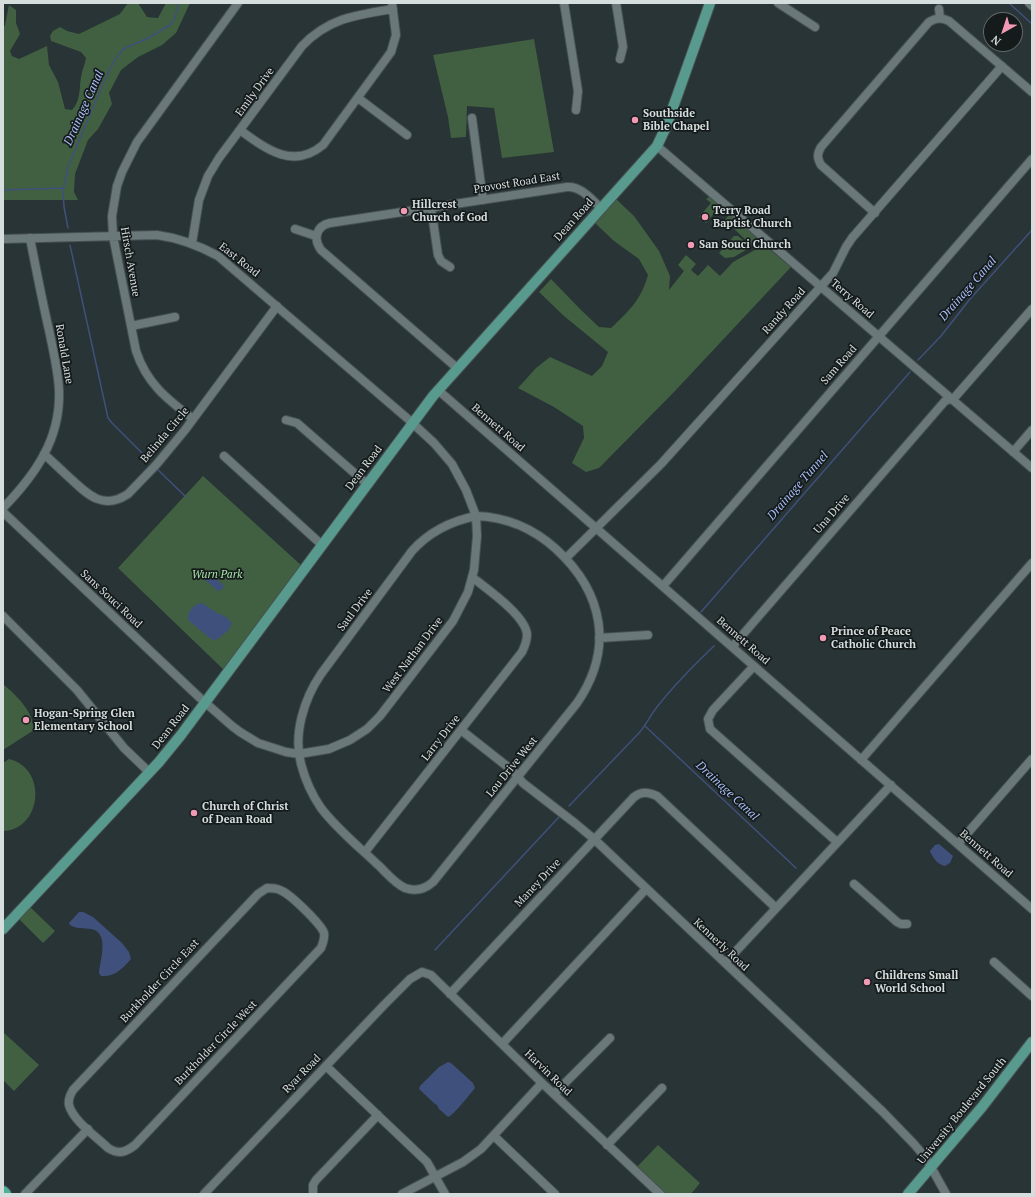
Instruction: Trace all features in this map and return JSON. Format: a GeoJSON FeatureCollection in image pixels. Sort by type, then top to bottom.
{"type":"FeatureCollection","features":[{"type":"Feature","properties":{"kind":"main road","name":"Dean Road"},"geometry":{"type":"LineString","coordinates":[[3,929],[149,772],[181,735],[438,390],[657,146],[666,128],[710,3]]}},
{"type":"Feature","properties":{"kind":"main road","name":"University Boulevard South"},"geometry":{"type":"LineString","coordinates":[[908,1194],[982,1107],[1032,1042]]}},
{"type":"Feature","properties":{"kind":"street","name":"Hirsch Avenue"},"geometry":{"type":"LineString","coordinates":[[193,419],[166,398],[149,379],[139,360],[113,236],[112,216],[114,201],[122,172],[137,142],[238,3]]}},
{"type":"Feature","properties":{"kind":"street"},"geometry":{"type":"LineString","coordinates":[[564,3],[578,91],[576,110]]}},
{"type":"Feature","properties":{"kind":"street"},"geometry":{"type":"LineString","coordinates":[[616,3],[623,47],[620,59]]}},
{"type":"Feature","properties":{"kind":"street"},"geometry":{"type":"LineString","coordinates":[[778,3],[815,27]]}},
{"type":"Feature","properties":{"kind":"street"},"geometry":{"type":"LineString","coordinates":[[1029,3],[1032,6]]}},
{"type":"Feature","properties":{"kind":"street"},"geometry":{"type":"LineString","coordinates":[[240,130],[272,152],[288,156],[303,156],[317,150],[323,145],[388,57],[393,48],[396,29],[392,6]]}},
{"type":"Feature","properties":{"kind":"street","name":"Emily Drive"},"geometry":{"type":"LineString","coordinates":[[192,243],[197,210],[203,187],[214,166],[295,55],[317,33],[334,22],[358,14],[392,6]]}},
{"type":"Feature","properties":{"kind":"street"},"geometry":{"type":"LineString","coordinates":[[939,9],[940,18]]}},
{"type":"Feature","properties":{"kind":"street"},"geometry":{"type":"LineString","coordinates":[[875,213],[814,157],[929,22],[940,18],[949,20],[1032,92]]}},
{"type":"Feature","properties":{"kind":"street","name":"Randy Road"},"geometry":{"type":"LineString","coordinates":[[566,558],[662,464],[821,287],[836,268],[849,242],[1002,66]]}},
{"type":"Feature","properties":{"kind":"street"},"geometry":{"type":"LineString","coordinates":[[358,98],[407,135]]}},
{"type":"Feature","properties":{"kind":"street"},"geometry":{"type":"LineString","coordinates":[[472,118],[483,200]]}},
{"type":"Feature","properties":{"kind":"street","name":"Terry Road"},"geometry":{"type":"LineString","coordinates":[[657,146],[1032,468]]}},
{"type":"Feature","properties":{"kind":"street","name":"Sam Road"},"geometry":{"type":"LineString","coordinates":[[663,586],[1032,159]]}},
{"type":"Feature","properties":{"kind":"street","name":"Provost Road East"},"geometry":{"type":"LineString","coordinates":[[316,236],[321,227],[330,223],[572,186],[581,190],[601,208]]}},
{"type":"Feature","properties":{"kind":"street"},"geometry":{"type":"LineString","coordinates":[[431,207],[438,255],[441,261],[450,267]]}},
{"type":"Feature","properties":{"kind":"street"},"geometry":{"type":"LineString","coordinates":[[295,229],[316,236],[316,241],[321,250],[458,368]]}},
{"type":"Feature","properties":{"kind":"street","name":"East Road"},"geometry":{"type":"LineString","coordinates":[[3,239],[157,236],[169,237],[192,243],[208,250],[226,262],[434,443],[452,464],[466,490],[476,516]]}},
{"type":"Feature","properties":{"kind":"street","name":"Ronald Lane"},"geometry":{"type":"LineString","coordinates":[[3,508],[30,478],[44,454],[55,423],[59,391],[56,367],[30,238]]}},
{"type":"Feature","properties":{"kind":"street","name":"Belinda Circle"},"geometry":{"type":"LineString","coordinates":[[44,454],[91,497],[103,501],[116,500],[128,494],[171,448],[277,306]]}},
{"type":"Feature","properties":{"kind":"street","name":"Una Drive"},"geometry":{"type":"LineString","coordinates":[[732,647],[945,401],[955,397],[1032,309]]}},
{"type":"Feature","properties":{"kind":"street"},"geometry":{"type":"LineString","coordinates":[[131,326],[175,317]]}},
{"type":"Feature","properties":{"kind":"street","name":"Bennett Road"},"geometry":{"type":"LineString","coordinates":[[438,390],[1032,909]]}},
{"type":"Feature","properties":{"kind":"street"},"geometry":{"type":"LineString","coordinates":[[286,420],[297,423],[367,484]]}},
{"type":"Feature","properties":{"kind":"street"},"geometry":{"type":"LineString","coordinates":[[1013,452],[1032,430]]}},
{"type":"Feature","properties":{"kind":"street"},"geometry":{"type":"LineString","coordinates":[[224,456],[322,545]]}},
{"type":"Feature","properties":{"kind":"street","name":"Sans Souci Road"},"geometry":{"type":"LineString","coordinates":[[3,512],[232,726],[248,738],[269,748],[299,754]]}},
{"type":"Feature","properties":{"kind":"street","name":"Lou Drive West"},"geometry":{"type":"LineString","coordinates":[[413,890],[420,890],[433,882],[518,777],[585,690],[594,671],[598,652],[600,638],[592,598],[579,573],[566,558],[538,535],[526,528],[508,521],[476,516]]}},
{"type":"Feature","properties":{"kind":"street","name":"West Nathan Drive"},"geometry":{"type":"LineString","coordinates":[[299,754],[319,751],[340,745],[361,733],[374,722],[453,621],[468,592],[474,570],[477,536],[476,516]]}},
{"type":"Feature","properties":{"kind":"street","name":"Saul Drive"},"geometry":{"type":"LineString","coordinates":[[413,890],[399,884],[334,823],[321,808],[308,784],[301,763],[299,754],[299,739],[301,720],[308,696],[314,685],[419,544],[428,536],[447,526],[476,516]]}},
{"type":"Feature","properties":{"kind":"street"},"geometry":{"type":"LineString","coordinates":[[861,760],[1032,563]]}},
{"type":"Feature","properties":{"kind":"street","name":"Larry Drive"},"geometry":{"type":"LineString","coordinates":[[365,852],[522,652],[525,645],[527,634],[524,623],[518,616],[472,577]]}},
{"type":"Feature","properties":{"kind":"street"},"geometry":{"type":"LineString","coordinates":[[3,616],[77,690],[124,748],[149,772]]}},
{"type":"Feature","properties":{"kind":"street"},"geometry":{"type":"LineString","coordinates":[[600,638],[648,635]]}},
{"type":"Feature","properties":{"kind":"street"},"geometry":{"type":"LineString","coordinates":[[754,666],[713,710],[708,719],[710,729],[837,842]]}},
{"type":"Feature","properties":{"kind":"street","name":"Kennerly Road"},"geometry":{"type":"LineString","coordinates":[[461,730],[512,771],[523,783],[594,839],[904,1133],[926,1158],[946,1194]]}},
{"type":"Feature","properties":{"kind":"street"},"geometry":{"type":"LineString","coordinates":[[958,844],[1032,759]]}},
{"type":"Feature","properties":{"kind":"street"},"geometry":{"type":"LineString","coordinates":[[725,963],[891,785]]}},
{"type":"Feature","properties":{"kind":"street","name":"Maney Drive"},"geometry":{"type":"LineString","coordinates":[[450,994],[634,797],[644,792],[657,796],[776,908]]}},
{"type":"Feature","properties":{"kind":"street"},"geometry":{"type":"LineString","coordinates":[[854,884],[897,922],[907,924]]}},
{"type":"Feature","properties":{"kind":"street","name":"Burkholder Circle East"},"geometry":{"type":"LineString","coordinates":[[88,1129],[75,1116],[69,1105],[70,1095],[76,1085],[258,894],[267,888],[278,889],[289,895],[304,909]]}},
{"type":"Feature","properties":{"kind":"street"},"geometry":{"type":"LineString","coordinates":[[502,1044],[646,889]]}},
{"type":"Feature","properties":{"kind":"street","name":"Burkholder Circle West"},"geometry":{"type":"LineString","coordinates":[[88,1129],[114,1151],[119,1153],[124,1152],[135,1145],[318,952],[323,944],[324,934],[320,925],[304,909]]}},
{"type":"Feature","properties":{"kind":"street"},"geometry":{"type":"LineString","coordinates":[[994,962],[1032,996]]}},
{"type":"Feature","properties":{"kind":"street","name":"Harvin Road"},"geometry":{"type":"LineString","coordinates":[[419,973],[425,972],[431,975],[657,1193]]}},
{"type":"Feature","properties":{"kind":"street","name":"Ryar Road"},"geometry":{"type":"LineString","coordinates":[[204,1194],[410,979],[419,973]]}},
{"type":"Feature","properties":{"kind":"street"},"geometry":{"type":"LineString","coordinates":[[554,1094],[610,1038]]}},
{"type":"Feature","properties":{"kind":"street"},"geometry":{"type":"LineString","coordinates":[[326,1066],[422,1157],[436,1176],[445,1194]]}},
{"type":"Feature","properties":{"kind":"street"},"geometry":{"type":"LineString","coordinates":[[402,1194],[471,1158],[494,1136],[542,1083]]}},
{"type":"Feature","properties":{"kind":"street"},"geometry":{"type":"LineString","coordinates":[[607,1145],[662,1088]]}},
{"type":"Feature","properties":{"kind":"street"},"geometry":{"type":"LineString","coordinates":[[313,1192],[313,1185],[316,1180],[378,1115]]}},
{"type":"Feature","properties":{"kind":"street"},"geometry":{"type":"LineString","coordinates":[[25,1194],[88,1129]]}},
{"type":"Feature","properties":{"kind":"street"},"geometry":{"type":"LineString","coordinates":[[494,1136],[555,1194]]}},
{"type":"Feature","properties":{"kind":"green space"},"geometry":{"type":"Polygon","coordinates":[[[128,3],[138,3],[147,17],[158,18],[166,3],[190,3],[176,33],[162,45],[138,57],[121,70],[109,93],[112,104],[98,129],[88,140],[75,174],[74,192],[78,200],[3,200],[3,28],[9,5],[16,10],[16,23],[20,34],[10,51],[12,56],[19,59],[47,46],[49,65],[58,82],[65,109],[72,110],[77,102],[81,74],[86,58],[81,52],[51,41],[50,36],[53,31],[60,27],[67,31],[79,34],[120,14],[128,3]]]}},
{"type":"Feature","properties":{"kind":"green space"},"geometry":{"type":"Polygon","coordinates":[[[534,39],[554,152],[502,158],[494,108],[467,106],[466,137],[451,138],[448,117],[433,55],[534,39]]]}},
{"type":"Feature","properties":{"kind":"green space"},"geometry":{"type":"Polygon","coordinates":[[[709,197],[714,198],[725,209],[721,214],[716,211],[706,223],[699,217],[711,203],[706,199],[709,197]]]}},
{"type":"Feature","properties":{"kind":"green space"},"geometry":{"type":"Polygon","coordinates":[[[615,198],[634,216],[659,251],[670,276],[669,290],[684,271],[678,265],[686,255],[696,264],[691,270],[698,276],[708,265],[720,276],[733,262],[764,245],[791,267],[674,392],[599,468],[586,472],[572,463],[584,438],[583,426],[554,407],[518,388],[536,368],[550,357],[592,376],[602,366],[608,352],[564,316],[539,292],[551,279],[599,327],[611,328],[629,310],[642,291],[648,275],[639,259],[614,241],[593,221],[615,198]]]}},
{"type":"Feature","properties":{"kind":"green space"},"geometry":{"type":"Polygon","coordinates":[[[729,215],[732,215],[760,241],[752,246],[728,223],[726,225],[723,222],[729,215]]]}},
{"type":"Feature","properties":{"kind":"green space"},"geometry":{"type":"Polygon","coordinates":[[[734,236],[738,236],[751,247],[734,257],[725,258],[719,253],[734,236]]]}},
{"type":"Feature","properties":{"kind":"green space","name":"Wurn Park"},"geometry":{"type":"Polygon","coordinates":[[[203,476],[302,566],[225,671],[118,568],[203,476]]]}},
{"type":"Feature","properties":{"kind":"green space"},"geometry":{"type":"Polygon","coordinates":[[[3,684],[23,704],[31,716],[34,730],[3,750],[3,684]]]}},
{"type":"Feature","properties":{"kind":"green space"},"geometry":{"type":"Polygon","coordinates":[[[9,759],[22,765],[30,774],[35,785],[35,798],[32,810],[26,821],[16,828],[3,831],[3,763],[9,759]]]}},
{"type":"Feature","properties":{"kind":"green space"},"geometry":{"type":"Polygon","coordinates":[[[30,907],[55,931],[43,943],[19,919],[30,907]]]}},
{"type":"Feature","properties":{"kind":"green space"},"geometry":{"type":"Polygon","coordinates":[[[3,1032],[39,1065],[14,1091],[3,1080],[3,1032]]]}},
{"type":"Feature","properties":{"kind":"green space"},"geometry":{"type":"Polygon","coordinates":[[[658,1145],[700,1183],[691,1194],[664,1194],[636,1168],[658,1145]]]}},
{"type":"Feature","properties":{"kind":"water"},"geometry":{"type":"Polygon","coordinates":[[[210,573],[224,586],[221,590],[218,591],[204,579],[210,573]]]}},
{"type":"Feature","properties":{"kind":"water"},"geometry":{"type":"Polygon","coordinates":[[[202,603],[217,613],[225,616],[232,623],[229,630],[216,640],[211,639],[188,620],[192,608],[202,603]]]}},
{"type":"Feature","properties":{"kind":"water"},"geometry":{"type":"Polygon","coordinates":[[[939,844],[953,856],[950,863],[945,866],[940,864],[932,856],[930,851],[935,845],[939,844]]]}},
{"type":"Feature","properties":{"kind":"water"},"geometry":{"type":"Polygon","coordinates":[[[79,912],[83,912],[93,917],[122,943],[129,952],[131,959],[118,972],[106,976],[101,976],[99,973],[102,955],[102,941],[100,935],[97,931],[77,928],[69,923],[79,912]]]}},
{"type":"Feature","properties":{"kind":"water"},"geometry":{"type":"Polygon","coordinates":[[[448,1062],[473,1083],[475,1088],[458,1109],[448,1117],[419,1089],[420,1086],[439,1067],[448,1062]]]}},
{"type":"Feature","properties":{"kind":"waterway","name":"Drainage Canal"},"geometry":{"type":"LineString","coordinates":[[68,228],[63,191],[68,167],[104,81],[116,58],[123,49],[148,38],[170,25],[174,20],[179,3]]}},
{"type":"Feature","properties":{"kind":"waterway","name":"Drainage Canal"},"geometry":{"type":"LineString","coordinates":[[1009,3],[1032,24]]}},
{"type":"Feature","properties":{"kind":"waterway"},"geometry":{"type":"LineString","coordinates":[[3,190],[63,188]]}},
{"type":"Feature","properties":{"kind":"waterway","name":"Drainage Canal"},"geometry":{"type":"LineString","coordinates":[[918,360],[941,336],[970,299],[1032,230]]}},
{"type":"Feature","properties":{"kind":"waterway","name":"Drainage Canal"},"geometry":{"type":"LineString","coordinates":[[70,245],[108,418],[145,456]]}},
{"type":"Feature","properties":{"kind":"waterway","name":"Drainage Tunnel"},"geometry":{"type":"LineString","coordinates":[[701,612],[910,372]]}},
{"type":"Feature","properties":{"kind":"waterway"},"geometry":{"type":"LineString","coordinates":[[157,469],[186,497]]}},
{"type":"Feature","properties":{"kind":"waterway","name":"Drainage Canal"},"geometry":{"type":"LineString","coordinates":[[569,806],[639,733],[670,691],[714,646]]}},
{"type":"Feature","properties":{"kind":"waterway","name":"Drainage Canal"},"geometry":{"type":"LineString","coordinates":[[645,726],[796,868]]}},
{"type":"Feature","properties":{"kind":"waterway","name":"Drainage Canal"},"geometry":{"type":"LineString","coordinates":[[435,950],[559,817]]}},
{"type":"Feature","properties":{"kind":"place","name":"Southside Bible Chapel"},"geometry":{"type":"Point","coordinates":[635,120]}},
{"type":"Feature","properties":{"kind":"place","name":"Hillcrest Church of God"},"geometry":{"type":"Point","coordinates":[404,211]}},
{"type":"Feature","properties":{"kind":"place","name":"Terry Road Baptist Church"},"geometry":{"type":"Point","coordinates":[705,217]}},
{"type":"Feature","properties":{"kind":"place","name":"San Souci Church"},"geometry":{"type":"Point","coordinates":[691,245]}},
{"type":"Feature","properties":{"kind":"place","name":"Prince of Peace Catholic Church"},"geometry":{"type":"Point","coordinates":[823,638]}},
{"type":"Feature","properties":{"kind":"place","name":"Hogan-Spring Glen Elementary School"},"geometry":{"type":"Point","coordinates":[26,720]}},
{"type":"Feature","properties":{"kind":"place","name":"Church of Christ of Dean Road"},"geometry":{"type":"Point","coordinates":[194,813]}},
{"type":"Feature","properties":{"kind":"place","name":"Childrens Small World School"},"geometry":{"type":"Point","coordinates":[867,982]}}]}
